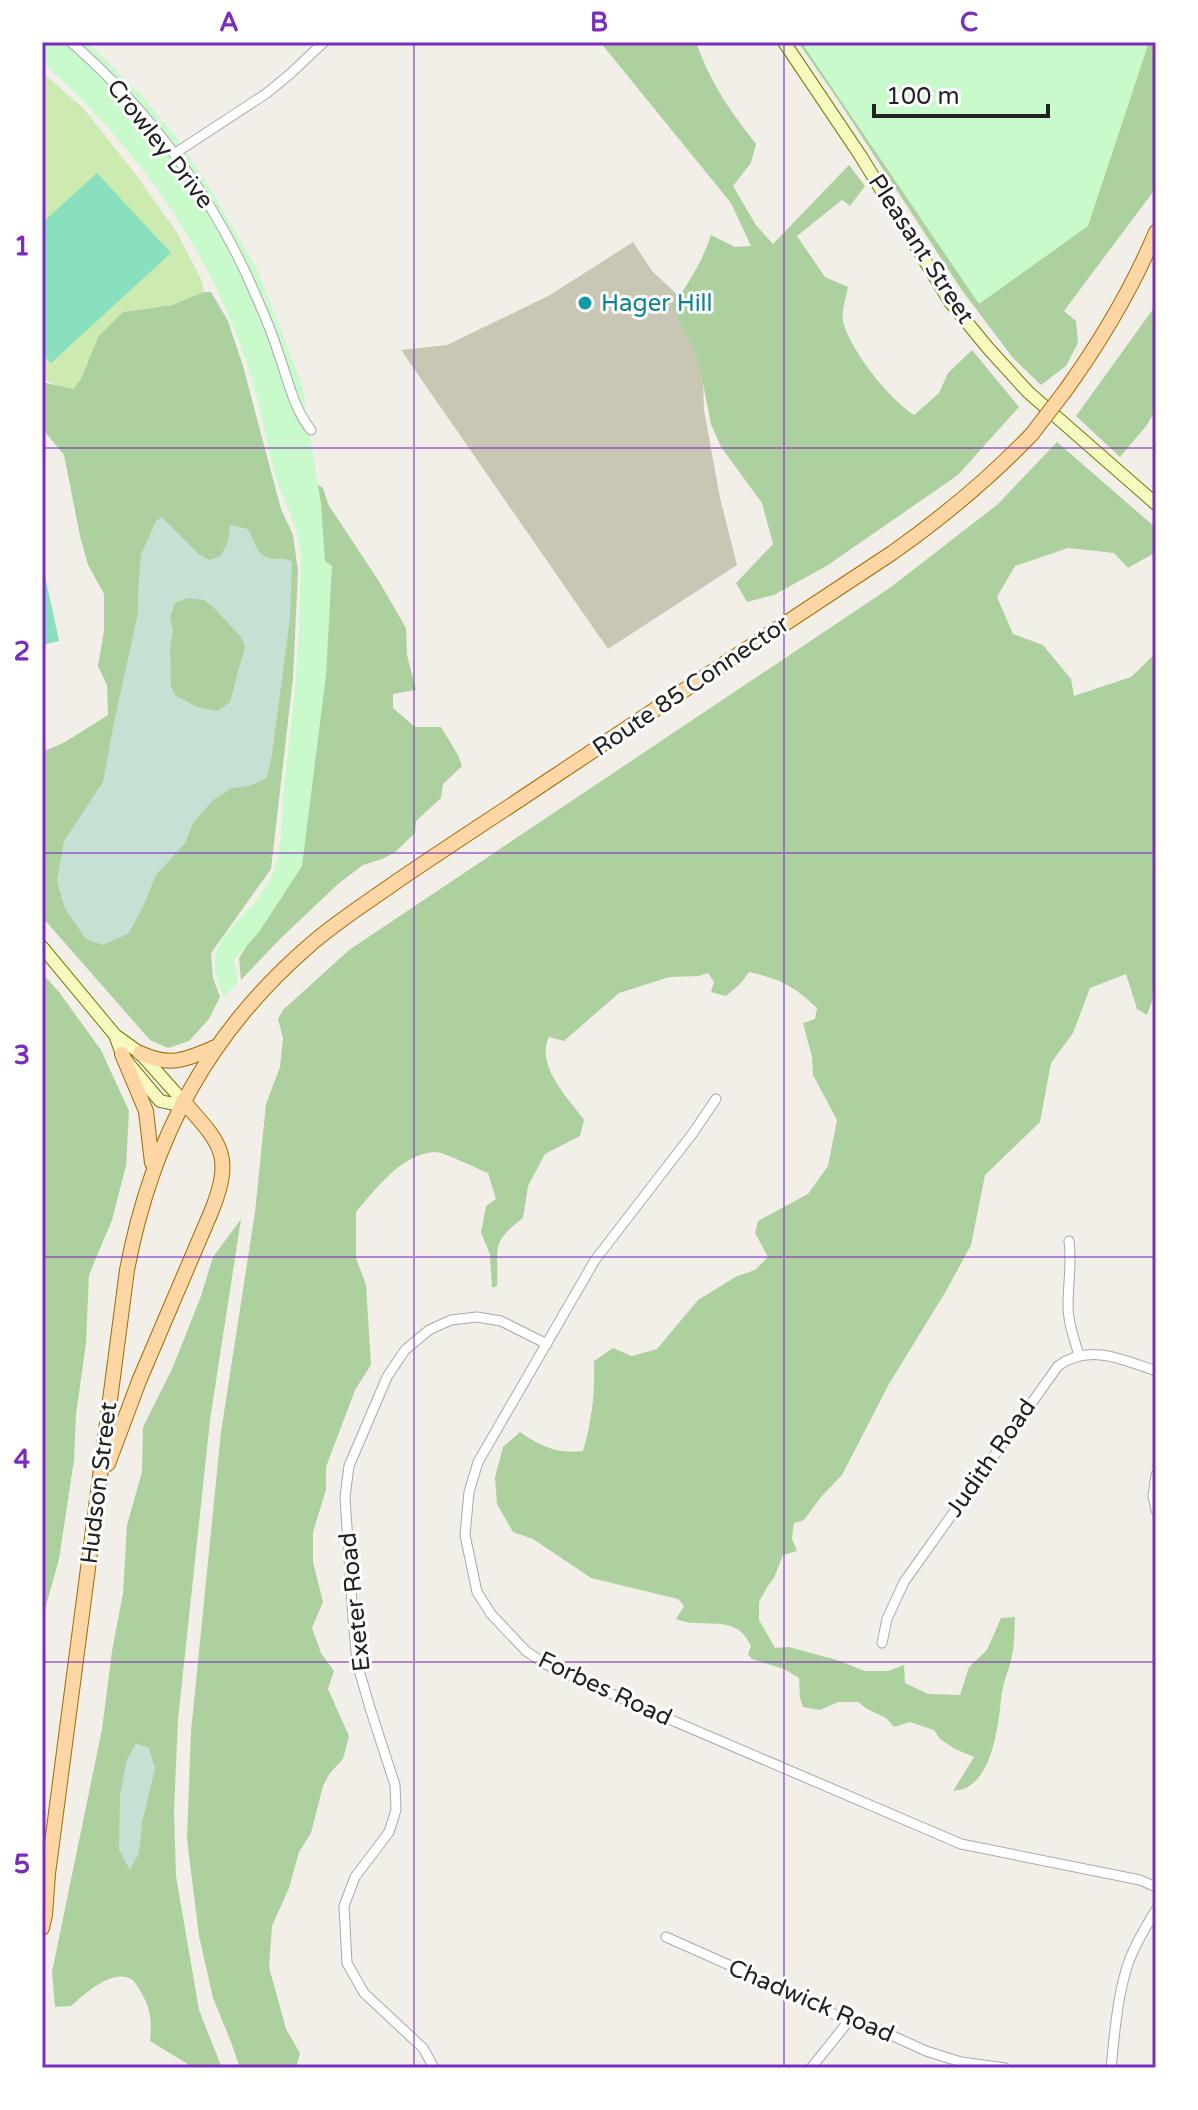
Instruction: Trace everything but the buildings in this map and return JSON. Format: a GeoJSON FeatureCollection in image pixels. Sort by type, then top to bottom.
{"type":"FeatureCollection","features":[{"type":"Feature","properties":{"kind":"main road","name":"Route 85 Connector"},"geometry":{"type":"LineString","coordinates":[[183,1101],[218,1045],[244,1012],[276,977],[325,932],[904,544],[994,472],[1032,434],[1108,328],[1156,232]]}},
{"type":"Feature","properties":{"kind":"main road"},"geometry":{"type":"LineString","coordinates":[[140,1053],[160,1061],[176,1062],[218,1045]]}},
{"type":"Feature","properties":{"kind":"main road"},"geometry":{"type":"LineString","coordinates":[[122,1054],[146,1111],[153,1171]]}},
{"type":"Feature","properties":{"kind":"main road"},"geometry":{"type":"LineString","coordinates":[[95,1515],[119,1432],[222,1182],[223,1165],[219,1147],[183,1101]]}},
{"type":"Feature","properties":{"kind":"main road","name":"Hudson Street"},"geometry":{"type":"LineString","coordinates":[[42,1928],[45,1881],[127,1270],[153,1171],[183,1101]]}},
{"type":"Feature","properties":{"kind":"street","name":"Crowley Drive"},"geometry":{"type":"LineString","coordinates":[[71,42],[123,92],[174,154],[216,216],[248,276],[273,337],[298,412],[311,430]]}},
{"type":"Feature","properties":{"kind":"street"},"geometry":{"type":"LineString","coordinates":[[174,154],[267,93],[324,42]]}},
{"type":"Feature","properties":{"kind":"street","name":"Pleasant Street"},"geometry":{"type":"LineString","coordinates":[[784,42],[860,155],[951,303],[1028,392],[1154,502]]}},
{"type":"Feature","properties":{"kind":"street"},"geometry":{"type":"LineString","coordinates":[[42,947],[115,1035],[140,1053],[183,1101],[174,1104],[160,1101],[122,1054],[115,1035]]}},
{"type":"Feature","properties":{"kind":"street","name":"Forbes Road"},"geometry":{"type":"LineString","coordinates":[[716,1099],[595,1260],[478,1462],[469,1492],[465,1535],[477,1592],[491,1614],[526,1651],[565,1674],[961,1844],[1140,1880],[1156,1887]]}},
{"type":"Feature","properties":{"kind":"street"},"geometry":{"type":"LineString","coordinates":[[1069,1241],[1068,1307],[1079,1355],[1110,1356],[1156,1371]]}},
{"type":"Feature","properties":{"kind":"street","name":"Exeter Road"},"geometry":{"type":"LineString","coordinates":[[434,2068],[423,2048],[364,1993],[347,1963],[344,1906],[355,1877],[389,1832],[396,1810],[395,1785],[357,1663],[345,1497],[349,1466],[387,1377],[405,1350],[429,1330],[451,1320],[477,1317],[501,1321],[547,1344]]}},
{"type":"Feature","properties":{"kind":"street","name":"Judith Road"},"geometry":{"type":"LineString","coordinates":[[882,1643],[887,1619],[904,1582],[1048,1378],[1068,1359],[1079,1355]]}},
{"type":"Feature","properties":{"kind":"street"},"geometry":{"type":"LineString","coordinates":[[1156,1475],[1153,1496],[1156,1510]]}},
{"type":"Feature","properties":{"kind":"street"},"geometry":{"type":"LineString","coordinates":[[1111,2068],[1124,1976],[1135,1946],[1156,1910]]}},
{"type":"Feature","properties":{"kind":"street","name":"Chadwick Road"},"geometry":{"type":"LineString","coordinates":[[666,1937],[810,2001],[848,2022],[882,2031],[926,2051],[961,2062],[1005,2068]]}},
{"type":"Feature","properties":{"kind":"street"},"geometry":{"type":"LineString","coordinates":[[811,2068],[848,2022]]}},
{"type":"Feature","properties":{"kind":"shaded area"},"geometry":{"type":"Polygon","coordinates":[[[633,242],[652,271],[685,302],[702,351],[704,410],[720,498],[737,565],[608,649],[401,350],[447,345],[550,295],[633,242]]]}},
{"type":"Feature","properties":{"kind":"shaded area"},"geometry":{"type":"Polygon","coordinates":[[[162,517],[199,554],[210,560],[221,556],[228,541],[230,525],[248,529],[263,555],[292,562],[290,618],[267,778],[249,786],[232,788],[213,800],[193,823],[185,843],[156,875],[128,934],[103,945],[86,939],[65,909],[57,881],[64,841],[103,782],[138,613],[141,554],[156,521],[162,517]],[[188,598],[175,603],[170,617],[173,631],[171,686],[175,695],[197,707],[217,711],[230,702],[245,646],[240,636],[204,600],[188,598]]]}},
{"type":"Feature","properties":{"kind":"shaded area"},"geometry":{"type":"Polygon","coordinates":[[[136,1743],[149,1748],[155,1769],[142,1823],[139,1853],[130,1870],[119,1850],[120,1795],[127,1760],[136,1743]]]}},
{"type":"Feature","properties":{"kind":"green space"},"geometry":{"type":"Polygon","coordinates":[[[42,42],[87,42],[141,95],[178,140],[257,269],[302,385],[321,504],[325,561],[332,566],[326,675],[302,866],[259,932],[234,960],[238,982],[224,997],[215,967],[216,955],[228,933],[264,890],[274,870],[280,846],[299,638],[301,553],[293,520],[275,474],[248,367],[227,310],[207,270],[161,194],[134,159],[75,93],[42,62],[42,42]]]}},
{"type":"Feature","properties":{"kind":"green space"},"geometry":{"type":"Polygon","coordinates":[[[600,42],[696,42],[722,96],[756,144],[751,163],[733,186],[756,225],[773,244],[849,165],[865,186],[850,206],[842,200],[797,236],[825,277],[848,287],[843,316],[848,336],[873,374],[904,408],[914,415],[939,393],[948,373],[972,350],[1019,407],[958,475],[828,565],[774,595],[747,602],[736,583],[773,544],[762,503],[721,447],[711,424],[698,358],[672,306],[704,254],[711,235],[735,247],[751,246],[731,203],[600,42]]]}},
{"type":"Feature","properties":{"kind":"green space"},"geometry":{"type":"Polygon","coordinates":[[[798,42],[1156,42],[1156,178],[1153,192],[1064,311],[1076,321],[1078,343],[1066,366],[1041,385],[1013,358],[961,289],[798,42]]]}},
{"type":"Feature","properties":{"kind":"green space"},"geometry":{"type":"Polygon","coordinates":[[[801,42],[1149,42],[1088,226],[979,304],[801,42]]]}},
{"type":"Feature","properties":{"kind":"green space"},"geometry":{"type":"Polygon","coordinates":[[[42,72],[84,109],[136,175],[176,231],[201,279],[204,292],[172,305],[123,312],[86,364],[73,389],[60,387],[42,378],[42,72]]]}},
{"type":"Feature","properties":{"kind":"green space"},"geometry":{"type":"Polygon","coordinates":[[[97,173],[171,253],[51,363],[42,354],[42,223],[97,173]]]}},
{"type":"Feature","properties":{"kind":"green space"},"geometry":{"type":"Polygon","coordinates":[[[211,292],[228,321],[281,509],[293,535],[298,571],[293,678],[271,869],[211,953],[213,978],[220,997],[209,1019],[189,1041],[168,1048],[150,1040],[42,917],[42,752],[65,742],[108,715],[107,685],[98,666],[104,631],[104,594],[88,565],[64,455],[42,431],[42,382],[73,389],[99,336],[123,312],[172,305],[211,292]]]}},
{"type":"Feature","properties":{"kind":"green space"},"geometry":{"type":"Polygon","coordinates":[[[1156,305],[1156,409],[1120,457],[1076,416],[1156,305]]]}},
{"type":"Feature","properties":{"kind":"green space"},"geometry":{"type":"Polygon","coordinates":[[[1057,442],[1156,528],[1156,552],[1128,568],[1114,553],[1068,548],[1015,566],[997,597],[1013,634],[1043,645],[1071,679],[1074,696],[1131,677],[1156,653],[1156,965],[1152,1001],[1147,1015],[1137,1009],[1126,974],[1090,988],[1073,1033],[1051,1063],[1040,1122],[985,1175],[971,1245],[889,1384],[842,1475],[804,1520],[794,1523],[792,1539],[797,1551],[783,1555],[774,1578],[759,1602],[759,1620],[775,1648],[789,1647],[865,1671],[888,1671],[904,1665],[905,1683],[928,1694],[960,1695],[969,1667],[987,1650],[1001,1618],[1015,1617],[1013,1650],[1003,1687],[996,1736],[985,1767],[967,1787],[953,1791],[974,1757],[940,1739],[934,1730],[910,1722],[894,1727],[886,1718],[858,1702],[838,1702],[820,1710],[803,1707],[799,1678],[784,1669],[752,1659],[748,1654],[751,1646],[746,1637],[734,1627],[676,1619],[684,1606],[678,1599],[591,1578],[533,1539],[513,1532],[497,1504],[495,1477],[503,1447],[520,1432],[550,1448],[583,1451],[592,1406],[594,1361],[613,1348],[632,1356],[657,1349],[698,1300],[737,1276],[755,1270],[768,1257],[755,1233],[758,1221],[808,1194],[828,1166],[837,1120],[813,1075],[812,1057],[803,1023],[815,1019],[817,1008],[809,1000],[786,984],[749,972],[726,996],[711,992],[714,982],[708,973],[669,977],[619,993],[564,1041],[549,1037],[546,1059],[550,1070],[584,1120],[580,1136],[545,1154],[528,1186],[523,1218],[500,1241],[497,1286],[492,1288],[490,1254],[481,1233],[486,1206],[496,1199],[488,1173],[439,1153],[423,1154],[390,1174],[356,1212],[356,1258],[366,1285],[371,1365],[355,1390],[326,1467],[326,1490],[313,1532],[313,1562],[323,1602],[312,1628],[321,1653],[334,1671],[328,1689],[349,1736],[343,1759],[323,1786],[311,1833],[299,1852],[289,1888],[272,1926],[269,1967],[286,2029],[300,2053],[296,2068],[240,2068],[213,1998],[199,1936],[187,1839],[191,1731],[221,1432],[255,1212],[266,1104],[280,1067],[283,1038],[278,1019],[283,1010],[349,950],[891,587],[998,504],[1057,442]]]}},
{"type":"Feature","properties":{"kind":"green space"},"geometry":{"type":"Polygon","coordinates":[[[305,476],[323,488],[328,504],[406,628],[407,655],[416,690],[393,694],[393,708],[415,727],[441,727],[462,766],[443,784],[441,798],[416,821],[415,833],[394,853],[363,865],[338,884],[241,980],[239,958],[293,873],[305,476]]]}},
{"type":"Feature","properties":{"kind":"green space"},"geometry":{"type":"Polygon","coordinates":[[[42,562],[59,641],[42,645],[42,562]]]}},
{"type":"Feature","properties":{"kind":"green space"},"geometry":{"type":"Polygon","coordinates":[[[42,973],[101,1050],[129,1111],[126,1166],[112,1220],[89,1275],[86,1343],[76,1415],[74,1460],[59,1559],[42,1620],[42,973]]]}},
{"type":"Feature","properties":{"kind":"green space"},"geometry":{"type":"Polygon","coordinates":[[[241,1219],[210,1420],[178,1720],[174,1811],[176,1876],[199,2010],[222,2068],[194,2068],[150,2041],[151,2022],[147,2006],[134,1981],[115,1977],[90,1990],[71,2006],[55,2007],[52,1972],[102,1729],[123,1593],[127,1525],[142,1472],[143,1427],[173,1367],[213,1257],[241,1219]]]}},
{"type":"Feature","properties":{"kind":"place","name":"Hager Hill"},"geometry":{"type":"Point","coordinates":[585,303]}}]}
